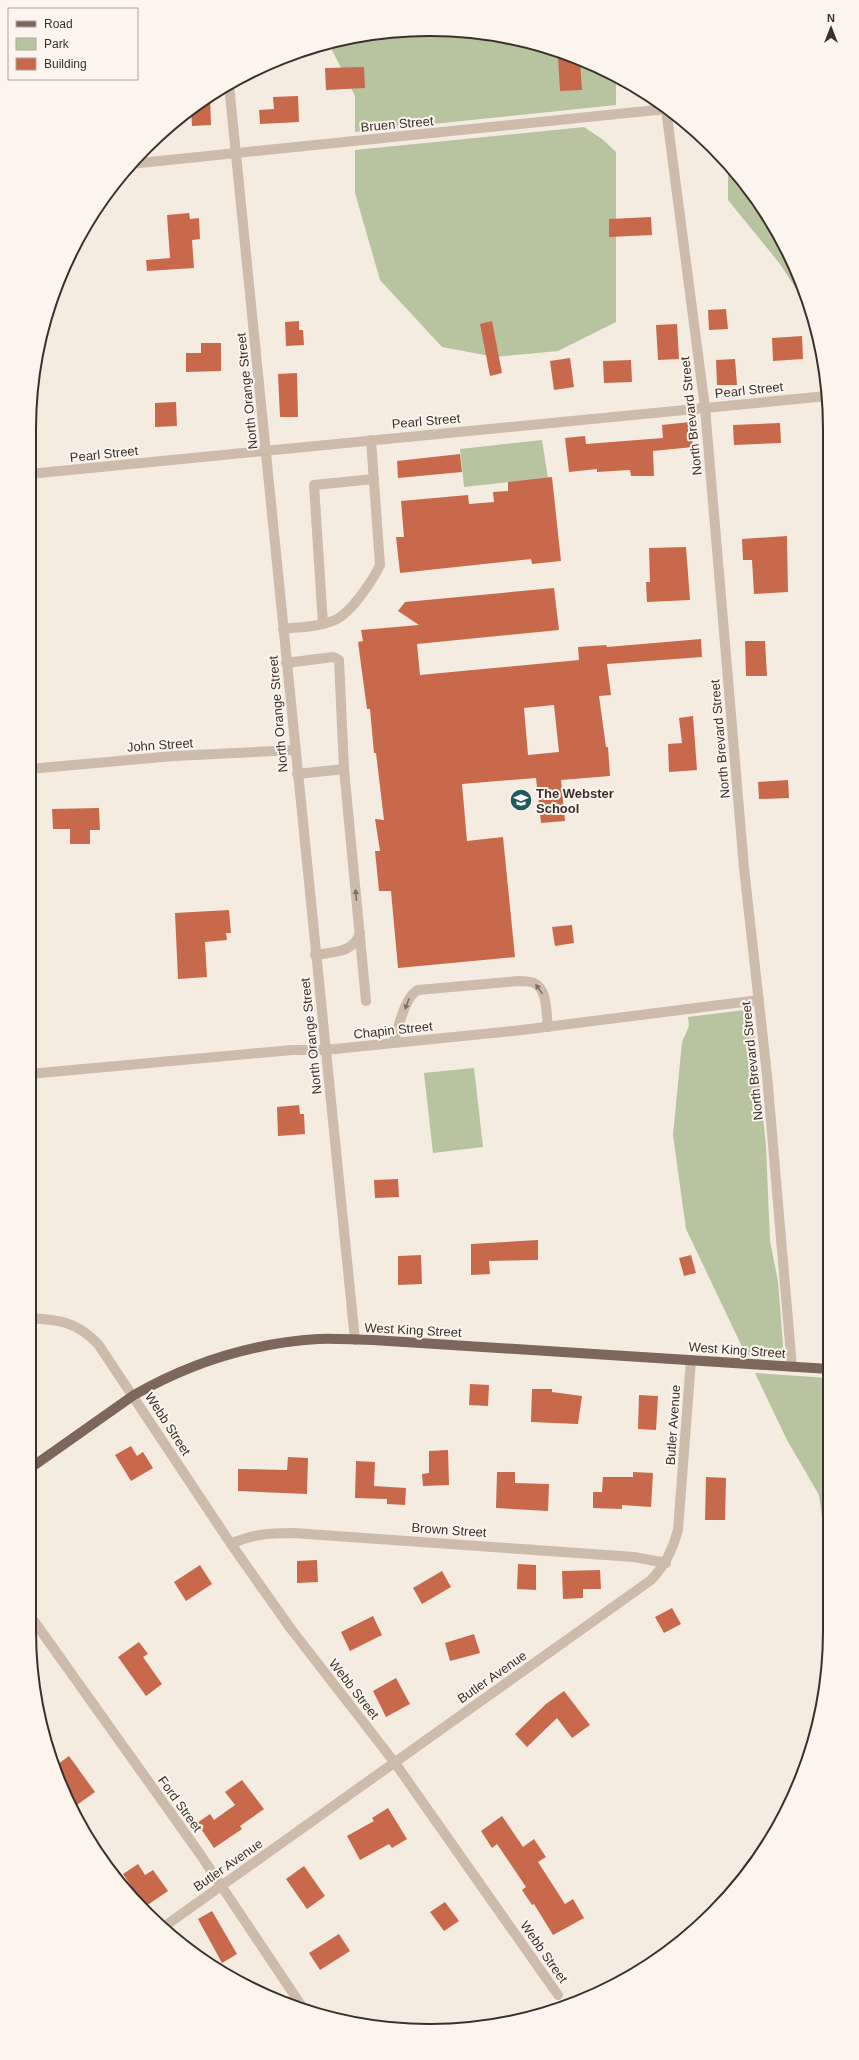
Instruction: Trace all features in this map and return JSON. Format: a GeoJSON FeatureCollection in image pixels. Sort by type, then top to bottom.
{"type":"FeatureCollection","features":[{"type":"Feature","properties":{"kind":"main road","name":"West King Street"},"geometry":{"type":"LineString","coordinates":[[36,1464],[134,1395],[186,1369],[242,1351],[280,1343],[319,1339],[355,1340],[823,1370]]}},
{"type":"Feature","properties":{"kind":"street","name":"North Orange Street"},"geometry":{"type":"LineString","coordinates":[[230,91],[266,450],[294,750],[355,1340]]}},
{"type":"Feature","properties":{"kind":"street","name":"Bruen Street"},"geometry":{"type":"LineString","coordinates":[[140,163],[236,152],[435,134],[659,110]]}},
{"type":"Feature","properties":{"kind":"street","name":"North Brevard Street"},"geometry":{"type":"LineString","coordinates":[[667,115],[705,408],[744,868],[759,1000],[789,1312],[792,1367]]}},
{"type":"Feature","properties":{"kind":"street","name":"Pearl Street"},"geometry":{"type":"LineString","coordinates":[[36,473],[821,397]]}},
{"type":"Feature","properties":{"kind":"street"},"geometry":{"type":"LineString","coordinates":[[283,629],[324,624],[337,619],[346,612],[374,577],[380,565],[370,440]]}},
{"type":"Feature","properties":{"kind":"street"},"geometry":{"type":"LineString","coordinates":[[324,624],[314,485],[374,479]]}},
{"type":"Feature","properties":{"kind":"street"},"geometry":{"type":"LineString","coordinates":[[286,663],[333,657],[339,660],[344,769],[366,1001]]}},
{"type":"Feature","properties":{"kind":"street","name":"John Street"},"geometry":{"type":"LineString","coordinates":[[36,768],[174,756],[294,750]]}},
{"type":"Feature","properties":{"kind":"street"},"geometry":{"type":"LineString","coordinates":[[297,774],[344,769]]}},
{"type":"Feature","properties":{"kind":"street"},"geometry":{"type":"LineString","coordinates":[[315,955],[348,949],[358,939],[360,933]]}},
{"type":"Feature","properties":{"kind":"street"},"geometry":{"type":"LineString","coordinates":[[393,1043],[411,994],[425,990],[518,981],[534,982],[541,988],[544,996],[548,1027]]}},
{"type":"Feature","properties":{"kind":"street","name":"Chapin Street"},"geometry":{"type":"LineString","coordinates":[[36,1073],[292,1050],[325,1050],[548,1027],[759,1000]]}},
{"type":"Feature","properties":{"kind":"street","name":"Webb Street"},"geometry":{"type":"LineString","coordinates":[[36,1319],[63,1321],[77,1326],[98,1344],[134,1395],[231,1544],[291,1629],[394,1763],[558,1995]]}},
{"type":"Feature","properties":{"kind":"street","name":"Butler Avenue"},"geometry":{"type":"LineString","coordinates":[[168,1924],[651,1580],[666,1562],[672,1551],[678,1530],[691,1360]]}},
{"type":"Feature","properties":{"kind":"street","name":"Brown Street"},"geometry":{"type":"LineString","coordinates":[[231,1544],[246,1537],[261,1534],[293,1533],[634,1557],[666,1562]]}},
{"type":"Feature","properties":{"kind":"street","name":"Ford Street"},"geometry":{"type":"LineString","coordinates":[[36,1624],[221,1886],[298,2001]]}},
{"type":"Feature","properties":{"kind":"green space"},"geometry":{"type":"Polygon","coordinates":[[[430,36],[481,39],[531,49],[580,66],[616,84],[616,105],[355,132],[355,96],[331,48],[378,39],[404,37],[430,36]]]}},
{"type":"Feature","properties":{"kind":"green space"},"geometry":{"type":"Polygon","coordinates":[[[584,127],[602,139],[616,152],[616,322],[558,351],[495,357],[442,347],[380,280],[355,193],[355,150],[584,127]]]}},
{"type":"Feature","properties":{"kind":"green space"},"geometry":{"type":"Polygon","coordinates":[[[728,174],[757,211],[770,233],[782,255],[798,292],[780,264],[728,200],[728,174]]]}},
{"type":"Feature","properties":{"kind":"green space"},"geometry":{"type":"Polygon","coordinates":[[[542,440],[548,478],[464,487],[460,449],[542,440]]]}},
{"type":"Feature","properties":{"kind":"green space"},"geometry":{"type":"Polygon","coordinates":[[[752,1009],[766,1146],[770,1241],[778,1281],[784,1358],[746,1355],[686,1229],[673,1135],[682,1042],[689,1026],[688,1017],[752,1009]]]}},
{"type":"Feature","properties":{"kind":"green space"},"geometry":{"type":"Polygon","coordinates":[[[474,1068],[483,1147],[433,1153],[424,1073],[474,1068]]]}},
{"type":"Feature","properties":{"kind":"green space"},"geometry":{"type":"Polygon","coordinates":[[[755,1373],[823,1378],[823,1524],[819,1495],[787,1440],[755,1373]]]}},
{"type":"Feature","properties":{"kind":"building"},"geometry":{"type":"Polygon","coordinates":[[[558,58],[580,66],[582,90],[560,91],[558,58]]]}},
{"type":"Feature","properties":{"kind":"building"},"geometry":{"type":"Polygon","coordinates":[[[364,67],[365,88],[326,90],[325,68],[364,67]]]}},
{"type":"Feature","properties":{"kind":"building"},"geometry":{"type":"Polygon","coordinates":[[[298,96],[299,122],[260,124],[259,110],[274,109],[273,97],[298,96]]]}},
{"type":"Feature","properties":{"kind":"building"},"geometry":{"type":"Polygon","coordinates":[[[210,103],[211,125],[192,126],[191,116],[210,103]]]}},
{"type":"Feature","properties":{"kind":"building"},"geometry":{"type":"Polygon","coordinates":[[[189,213],[190,219],[199,218],[200,239],[192,240],[194,268],[147,271],[146,260],[170,258],[167,215],[189,213]]]}},
{"type":"Feature","properties":{"kind":"building"},"geometry":{"type":"Polygon","coordinates":[[[651,217],[652,235],[609,237],[609,219],[651,217]]]}},
{"type":"Feature","properties":{"kind":"building"},"geometry":{"type":"Polygon","coordinates":[[[726,309],[728,329],[709,330],[708,310],[726,309]]]}},
{"type":"Feature","properties":{"kind":"building"},"geometry":{"type":"Polygon","coordinates":[[[299,321],[299,330],[303,330],[304,345],[286,346],[285,322],[299,321]]]}},
{"type":"Feature","properties":{"kind":"building"},"geometry":{"type":"Polygon","coordinates":[[[492,321],[502,373],[490,376],[480,324],[492,321]]]}},
{"type":"Feature","properties":{"kind":"building"},"geometry":{"type":"Polygon","coordinates":[[[677,324],[679,359],[658,360],[656,325],[677,324]]]}},
{"type":"Feature","properties":{"kind":"building"},"geometry":{"type":"Polygon","coordinates":[[[802,336],[803,359],[773,361],[772,338],[802,336]]]}},
{"type":"Feature","properties":{"kind":"building"},"geometry":{"type":"Polygon","coordinates":[[[201,343],[221,343],[221,371],[186,372],[186,353],[201,353],[201,343]]]}},
{"type":"Feature","properties":{"kind":"building"},"geometry":{"type":"Polygon","coordinates":[[[570,358],[574,387],[554,390],[550,361],[570,358]]]}},
{"type":"Feature","properties":{"kind":"building"},"geometry":{"type":"Polygon","coordinates":[[[735,359],[737,385],[717,385],[716,360],[735,359]]]}},
{"type":"Feature","properties":{"kind":"building"},"geometry":{"type":"Polygon","coordinates":[[[631,360],[632,382],[604,383],[603,361],[631,360]]]}},
{"type":"Feature","properties":{"kind":"building"},"geometry":{"type":"Polygon","coordinates":[[[297,373],[298,417],[280,417],[278,374],[297,373]]]}},
{"type":"Feature","properties":{"kind":"building"},"geometry":{"type":"Polygon","coordinates":[[[176,402],[177,426],[155,427],[155,403],[176,402]]]}},
{"type":"Feature","properties":{"kind":"building"},"geometry":{"type":"Polygon","coordinates":[[[690,422],[693,447],[653,451],[654,476],[631,476],[630,470],[597,472],[597,469],[569,472],[565,438],[585,436],[586,444],[663,438],[662,425],[690,422]]]}},
{"type":"Feature","properties":{"kind":"building"},"geometry":{"type":"Polygon","coordinates":[[[780,423],[781,443],[734,445],[733,425],[780,423]]]}},
{"type":"Feature","properties":{"kind":"building"},"geometry":{"type":"Polygon","coordinates":[[[460,454],[462,472],[398,478],[397,461],[460,454]]]}},
{"type":"Feature","properties":{"kind":"building"},"geometry":{"type":"Polygon","coordinates":[[[552,477],[561,561],[532,564],[531,559],[400,573],[396,537],[404,537],[401,501],[468,495],[469,504],[494,502],[493,492],[508,491],[508,482],[552,477]]]}},
{"type":"Feature","properties":{"kind":"building"},"geometry":{"type":"Polygon","coordinates":[[[787,536],[788,592],[754,594],[752,560],[743,560],[742,539],[787,536]]]}},
{"type":"Feature","properties":{"kind":"building"},"geometry":{"type":"Polygon","coordinates":[[[686,547],[690,600],[647,602],[646,582],[650,582],[649,548],[686,547]]]}},
{"type":"Feature","properties":{"kind":"building"},"geometry":{"type":"Polygon","coordinates":[[[554,588],[559,630],[417,644],[420,675],[579,660],[578,647],[606,645],[607,647],[701,639],[702,657],[607,664],[611,695],[599,696],[606,747],[608,747],[610,776],[561,780],[565,821],[541,823],[536,778],[462,784],[467,841],[503,837],[515,957],[398,968],[391,891],[379,891],[375,851],[380,851],[375,819],[384,820],[376,753],[374,753],[370,709],[367,709],[358,642],[363,641],[361,630],[419,625],[398,611],[405,602],[554,588]],[[554,705],[524,708],[528,755],[559,752],[554,705]]]}},
{"type":"Feature","properties":{"kind":"building"},"geometry":{"type":"Polygon","coordinates":[[[745,641],[765,641],[767,676],[746,676],[745,641]]]}},
{"type":"Feature","properties":{"kind":"building"},"geometry":{"type":"Polygon","coordinates":[[[693,716],[697,770],[669,772],[668,744],[682,743],[679,718],[693,716]]]}},
{"type":"Feature","properties":{"kind":"building"},"geometry":{"type":"Polygon","coordinates":[[[788,780],[789,798],[759,799],[758,782],[788,780]]]}},
{"type":"Feature","properties":{"kind":"building"},"geometry":{"type":"Polygon","coordinates":[[[99,808],[100,830],[90,830],[90,844],[70,844],[70,829],[53,829],[52,809],[99,808]]]}},
{"type":"Feature","properties":{"kind":"building"},"geometry":{"type":"Polygon","coordinates":[[[229,910],[231,933],[226,933],[227,940],[205,942],[207,977],[178,979],[175,913],[229,910]]]}},
{"type":"Feature","properties":{"kind":"building"},"geometry":{"type":"Polygon","coordinates":[[[572,925],[574,943],[555,946],[552,927],[572,925]]]}},
{"type":"Feature","properties":{"kind":"building"},"geometry":{"type":"Polygon","coordinates":[[[299,1105],[300,1114],[304,1114],[305,1134],[278,1136],[277,1107],[299,1105]]]}},
{"type":"Feature","properties":{"kind":"building"},"geometry":{"type":"Polygon","coordinates":[[[398,1179],[399,1197],[375,1198],[374,1180],[398,1179]]]}},
{"type":"Feature","properties":{"kind":"building"},"geometry":{"type":"Polygon","coordinates":[[[538,1240],[538,1260],[489,1261],[490,1274],[471,1275],[471,1244],[538,1240]]]}},
{"type":"Feature","properties":{"kind":"building"},"geometry":{"type":"Polygon","coordinates":[[[421,1255],[422,1284],[398,1285],[398,1256],[421,1255]]]}},
{"type":"Feature","properties":{"kind":"building"},"geometry":{"type":"Polygon","coordinates":[[[691,1255],[696,1273],[684,1276],[679,1258],[691,1255]]]}},
{"type":"Feature","properties":{"kind":"building"},"geometry":{"type":"Polygon","coordinates":[[[470,1384],[489,1385],[488,1406],[469,1405],[470,1384]]]}},
{"type":"Feature","properties":{"kind":"building"},"geometry":{"type":"Polygon","coordinates":[[[532,1389],[552,1389],[552,1392],[582,1396],[578,1424],[531,1422],[532,1389]]]}},
{"type":"Feature","properties":{"kind":"building"},"geometry":{"type":"Polygon","coordinates":[[[639,1395],[658,1396],[656,1430],[638,1429],[639,1395]]]}},
{"type":"Feature","properties":{"kind":"building"},"geometry":{"type":"Polygon","coordinates":[[[131,1446],[137,1456],[143,1452],[153,1468],[131,1481],[115,1455],[131,1446]]]}},
{"type":"Feature","properties":{"kind":"building"},"geometry":{"type":"Polygon","coordinates":[[[448,1450],[449,1485],[423,1486],[422,1474],[429,1473],[429,1451],[448,1450]]]}},
{"type":"Feature","properties":{"kind":"building"},"geometry":{"type":"Polygon","coordinates":[[[288,1457],[308,1458],[307,1494],[238,1491],[238,1469],[287,1470],[288,1457]]]}},
{"type":"Feature","properties":{"kind":"building"},"geometry":{"type":"Polygon","coordinates":[[[356,1461],[375,1462],[374,1486],[406,1488],[405,1505],[387,1504],[387,1499],[355,1498],[356,1461]]]}},
{"type":"Feature","properties":{"kind":"building"},"geometry":{"type":"Polygon","coordinates":[[[497,1472],[515,1472],[515,1483],[549,1484],[548,1511],[496,1508],[497,1472]]]}},
{"type":"Feature","properties":{"kind":"building"},"geometry":{"type":"Polygon","coordinates":[[[633,1472],[653,1473],[651,1507],[622,1505],[622,1509],[593,1508],[593,1492],[602,1492],[603,1477],[633,1477],[633,1472]]]}},
{"type":"Feature","properties":{"kind":"building"},"geometry":{"type":"Polygon","coordinates":[[[706,1477],[726,1478],[725,1520],[705,1520],[706,1477]]]}},
{"type":"Feature","properties":{"kind":"building"},"geometry":{"type":"Polygon","coordinates":[[[317,1560],[318,1582],[297,1583],[297,1561],[317,1560]]]}},
{"type":"Feature","properties":{"kind":"building"},"geometry":{"type":"Polygon","coordinates":[[[518,1564],[536,1565],[536,1590],[517,1589],[518,1564]]]}},
{"type":"Feature","properties":{"kind":"building"},"geometry":{"type":"Polygon","coordinates":[[[200,1565],[212,1584],[186,1601],[174,1582],[200,1565]]]}},
{"type":"Feature","properties":{"kind":"building"},"geometry":{"type":"Polygon","coordinates":[[[600,1570],[601,1589],[583,1589],[583,1598],[563,1599],[562,1571],[600,1570]]]}},
{"type":"Feature","properties":{"kind":"building"},"geometry":{"type":"Polygon","coordinates":[[[442,1571],[451,1587],[422,1604],[413,1588],[442,1571]]]}},
{"type":"Feature","properties":{"kind":"building"},"geometry":{"type":"Polygon","coordinates":[[[672,1608],[681,1624],[664,1633],[655,1617],[672,1608]]]}},
{"type":"Feature","properties":{"kind":"building"},"geometry":{"type":"Polygon","coordinates":[[[373,1616],[382,1635],[350,1651],[341,1632],[373,1616]]]}},
{"type":"Feature","properties":{"kind":"building"},"geometry":{"type":"Polygon","coordinates":[[[474,1634],[480,1653],[450,1661],[445,1643],[474,1634]]]}},
{"type":"Feature","properties":{"kind":"building"},"geometry":{"type":"Polygon","coordinates":[[[139,1642],[148,1654],[143,1657],[162,1684],[146,1696],[118,1657],[139,1642]]]}},
{"type":"Feature","properties":{"kind":"building"},"geometry":{"type":"Polygon","coordinates":[[[396,1678],[410,1704],[386,1717],[373,1691],[396,1678]]]}},
{"type":"Feature","properties":{"kind":"building"},"geometry":{"type":"Polygon","coordinates":[[[564,1691],[590,1725],[572,1738],[557,1718],[527,1747],[515,1734],[546,1704],[564,1691]]]}},
{"type":"Feature","properties":{"kind":"building"},"geometry":{"type":"Polygon","coordinates":[[[69,1756],[95,1792],[77,1805],[59,1763],[69,1756]]]}},
{"type":"Feature","properties":{"kind":"building"},"geometry":{"type":"Polygon","coordinates":[[[242,1780],[264,1809],[240,1826],[242,1829],[214,1848],[197,1823],[210,1814],[214,1820],[235,1805],[225,1792],[242,1780]]]}},
{"type":"Feature","properties":{"kind":"building"},"geometry":{"type":"Polygon","coordinates":[[[388,1808],[407,1839],[392,1848],[389,1844],[360,1860],[347,1836],[374,1821],[372,1818],[388,1808]]]}},
{"type":"Feature","properties":{"kind":"building"},"geometry":{"type":"Polygon","coordinates":[[[502,1816],[523,1847],[534,1839],[546,1857],[538,1862],[565,1904],[573,1899],[584,1918],[553,1935],[534,1904],[532,1905],[522,1890],[526,1887],[497,1844],[492,1848],[481,1831],[502,1816]]]}},
{"type":"Feature","properties":{"kind":"building"},"geometry":{"type":"Polygon","coordinates":[[[138,1864],[145,1875],[153,1870],[168,1891],[147,1905],[131,1886],[123,1874],[138,1864]]]}},
{"type":"Feature","properties":{"kind":"building"},"geometry":{"type":"Polygon","coordinates":[[[304,1866],[325,1896],[307,1909],[286,1879],[304,1866]]]}},
{"type":"Feature","properties":{"kind":"building"},"geometry":{"type":"Polygon","coordinates":[[[445,1902],[459,1921],[444,1931],[430,1912],[445,1902]]]}},
{"type":"Feature","properties":{"kind":"building"},"geometry":{"type":"Polygon","coordinates":[[[212,1911],[237,1954],[222,1963],[198,1919],[212,1911]]]}},
{"type":"Feature","properties":{"kind":"building"},"geometry":{"type":"Polygon","coordinates":[[[339,1934],[350,1951],[320,1970],[309,1953],[339,1934]]]}},
{"type":"Feature","properties":{"kind":"place","name":"The Webster School"},"geometry":{"type":"Point","coordinates":[521,800]}}]}
